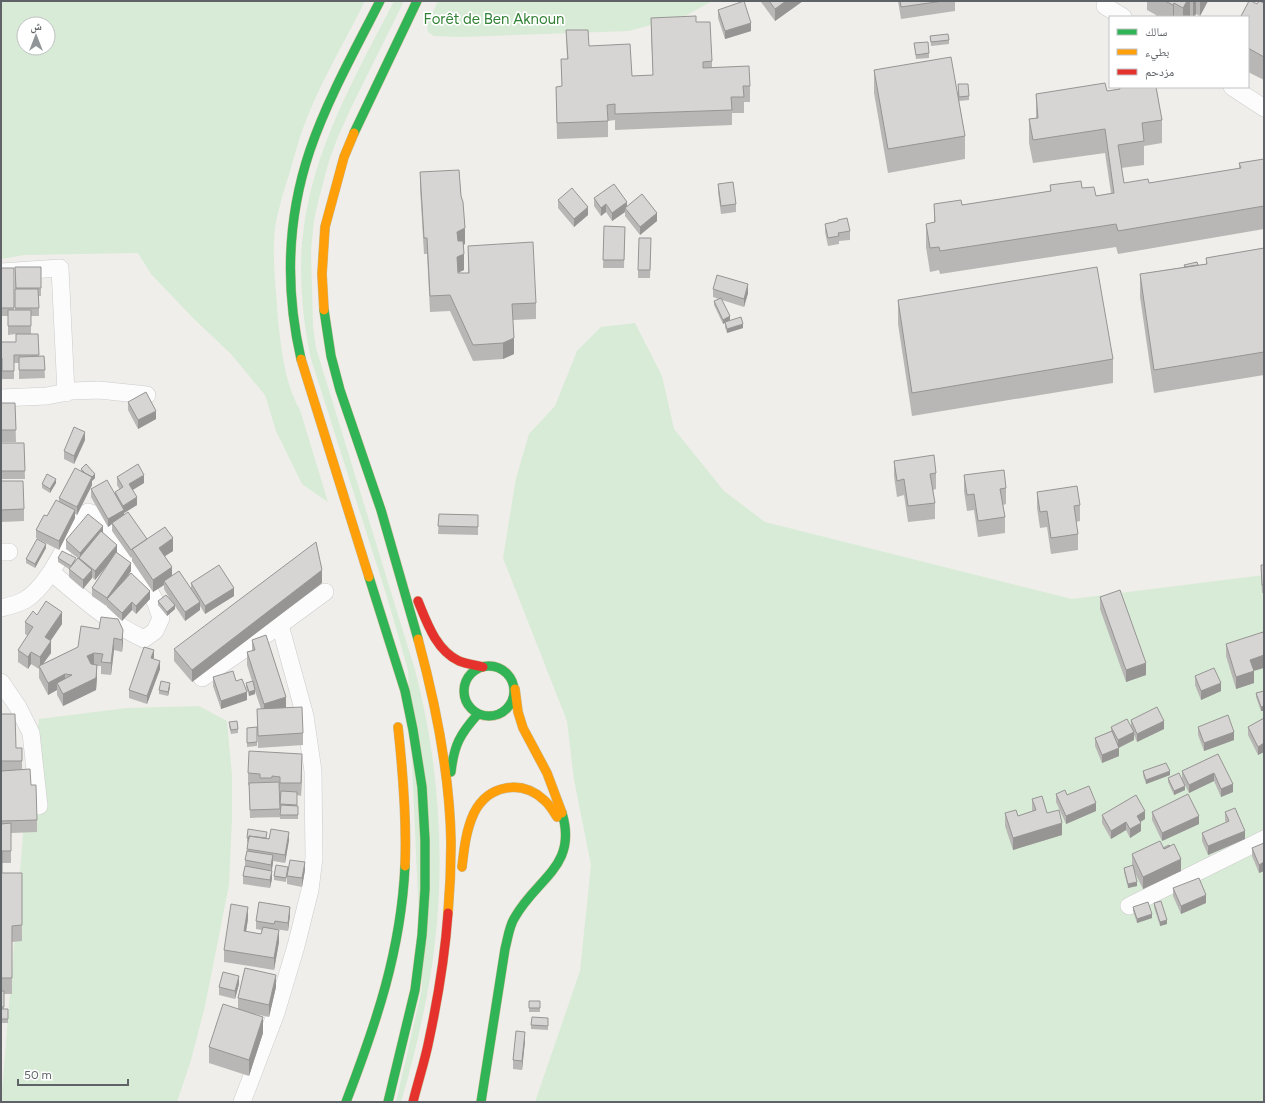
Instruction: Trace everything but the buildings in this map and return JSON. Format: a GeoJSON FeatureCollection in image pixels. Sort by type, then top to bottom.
{"type":"FeatureCollection","features":[{"type":"Feature","properties":{"kind":"highway"},"geometry":{"type":"LineString","coordinates":[[380,1],[332,98],[311,148],[295,206],[290,257],[291,297],[297,348],[308,389],[405,691],[422,787],[426,875],[419,962],[415,990],[404,1037],[384,1100]]}},
{"type":"Feature","properties":{"kind":"highway"},"geometry":{"type":"LineString","coordinates":[[413,1102],[429,1041],[446,940],[450,888],[451,843],[448,793],[436,711],[428,675],[381,510],[340,390],[331,356],[324,313],[322,274],[325,227],[344,158],[356,129],[417,1]]}},
{"type":"Feature","properties":{"kind":"highway"},"geometry":{"type":"LineString","coordinates":[[381,510],[426,620],[438,641],[450,655],[458,660],[469,664],[500,668],[507,673],[512,680],[525,733],[547,774],[565,821],[566,839],[557,866],[517,913],[510,928],[505,949],[481,1102]]}},
{"type":"Feature","properties":{"kind":"highway"},"geometry":{"type":"LineString","coordinates":[[372,588],[385,658]]}},
{"type":"Feature","properties":{"kind":"highway"},"geometry":{"type":"LineString","coordinates":[[483,666],[470,675],[466,681],[464,696],[472,710],[500,723]]}},
{"type":"Feature","properties":{"kind":"highway"},"geometry":{"type":"LineString","coordinates":[[489,717],[505,712],[511,705],[515,689]]}},
{"type":"Feature","properties":{"kind":"highway"},"geometry":{"type":"LineString","coordinates":[[448,793],[453,757],[458,739],[478,714]]}},
{"type":"Feature","properties":{"kind":"highway"},"geometry":{"type":"LineString","coordinates":[[346,1102],[385,992],[397,940],[402,904],[406,851],[406,809],[397,719]]}},
{"type":"Feature","properties":{"kind":"highway"},"geometry":{"type":"LineString","coordinates":[[523,747],[541,777],[551,786]]}},
{"type":"Feature","properties":{"kind":"highway"},"geometry":{"type":"LineString","coordinates":[[461,876],[466,835],[472,818],[480,804],[492,793],[507,787],[520,787],[534,791],[544,798],[553,808],[561,831],[563,851]]}},
{"type":"Feature","properties":{"kind":"highway"},"geometry":{"type":"LineString","coordinates":[[443,962],[458,904]]}},
{"type":"Feature","properties":{"kind":"highway"},"geometry":{"type":"LineString","coordinates":[[424,1096],[429,1041]]}},
{"type":"Feature","properties":{"kind":"street"},"geometry":{"type":"LineString","coordinates":[[1107,1],[1105,6],[1121,16]]}},
{"type":"Feature","properties":{"kind":"street"},"geometry":{"type":"LineString","coordinates":[[1234,88],[1264,108]]}},
{"type":"Feature","properties":{"kind":"street"},"geometry":{"type":"LineString","coordinates":[[1,272],[60,268],[66,393]]}},
{"type":"Feature","properties":{"kind":"street"},"geometry":{"type":"LineString","coordinates":[[1,398],[48,396],[99,390],[147,395]]}},
{"type":"Feature","properties":{"kind":"street"},"geometry":{"type":"LineString","coordinates":[[1,608],[24,600],[39,589],[51,572],[83,515],[88,512],[94,514],[111,533],[143,579],[162,618],[155,631],[144,639],[132,634],[114,622],[51,572]]}},
{"type":"Feature","properties":{"kind":"street"},"geometry":{"type":"LineString","coordinates":[[202,678],[280,625],[325,592]]}},
{"type":"Feature","properties":{"kind":"street"},"geometry":{"type":"LineString","coordinates":[[242,1102],[276,1013],[290,944],[310,890],[314,858],[313,771],[305,716],[280,625]]}},
{"type":"Feature","properties":{"kind":"street"},"geometry":{"type":"LineString","coordinates":[[1,682],[18,707],[31,734],[39,806]]}},
{"type":"Feature","properties":{"kind":"street"},"geometry":{"type":"LineString","coordinates":[[1129,906],[1264,839]]}},
{"type":"Feature","properties":{"kind":"green space"},"geometry":{"type":"Polygon","coordinates":[[[1,1],[365,1],[320,88],[304,125],[281,200],[276,222],[274,246],[275,283],[284,366],[295,400],[300,410],[328,502],[302,484],[276,431],[265,395],[231,354],[194,319],[151,274],[138,253],[24,255],[1,259],[1,1]]]}},
{"type":"Feature","properties":{"kind":"green space"},"geometry":{"type":"Polygon","coordinates":[[[394,1],[404,1],[350,110],[329,161],[314,220],[311,251],[313,326],[316,348],[415,670],[431,746],[436,784],[440,862],[435,940],[424,1009],[414,1056],[401,1102],[396,1102],[422,989],[408,670],[387,597],[311,359],[306,330],[301,281],[303,235],[308,204],[316,173],[326,143],[351,85],[394,1]]]}},
{"type":"Feature","properties":{"kind":"green space","name":"Forêt de Ben Aknoun"},"geometry":{"type":"Polygon","coordinates":[[[438,1],[712,1],[687,15],[629,31],[461,37],[434,36],[428,32],[427,25],[438,1]]]}},
{"type":"Feature","properties":{"kind":"green space"},"geometry":{"type":"Polygon","coordinates":[[[635,323],[662,376],[674,429],[724,491],[765,522],[1072,599],[1264,575],[1264,1102],[535,1102],[580,971],[591,865],[574,780],[567,721],[503,558],[516,478],[529,434],[555,406],[577,351],[601,327],[635,323]]]}},
{"type":"Feature","properties":{"kind":"green space"},"geometry":{"type":"Polygon","coordinates":[[[199,706],[227,721],[232,775],[229,885],[205,1006],[191,1060],[177,1102],[1,1102],[24,823],[39,719],[127,708],[199,706]]]}},
{"type":"Feature","properties":{"kind":"traffic: fast"},"geometry":{"type":"LineString","coordinates":[[301,359],[292,306],[291,254],[293,228],[302,176],[310,150],[325,112],[342,74],[380,1]]}},
{"type":"Feature","properties":{"kind":"traffic: fast"},"geometry":{"type":"LineString","coordinates":[[354,133],[417,1]]}},
{"type":"Feature","properties":{"kind":"traffic: fast"},"geometry":{"type":"LineString","coordinates":[[324,310],[331,356],[340,390],[381,510],[418,639]]}},
{"type":"Feature","properties":{"kind":"traffic: fast"},"geometry":{"type":"LineString","coordinates":[[369,577],[405,691],[422,787],[425,840],[425,889],[422,935],[415,990],[388,1102]]}},
{"type":"Feature","properties":{"kind":"traffic: fast"},"geometry":{"type":"LineString","coordinates":[[484,666],[494,666],[507,673],[514,686],[514,691],[514,696],[507,709],[494,716],[484,716],[475,712],[468,705],[464,696],[464,686],[468,677],[475,670],[484,666]]}},
{"type":"Feature","properties":{"kind":"traffic: fast"},"geometry":{"type":"LineString","coordinates":[[451,772],[454,754],[459,740],[478,714]]}},
{"type":"Feature","properties":{"kind":"traffic: fast"},"geometry":{"type":"LineString","coordinates":[[481,1102],[505,949],[510,928],[524,904],[553,870],[560,859],[564,846],[565,831],[562,813]]}},
{"type":"Feature","properties":{"kind":"traffic: fast"},"geometry":{"type":"LineString","coordinates":[[346,1102],[377,1015],[385,987],[398,928],[403,897],[405,866]]}},
{"type":"Feature","properties":{"kind":"traffic: slow"},"geometry":{"type":"LineString","coordinates":[[324,310],[322,274],[325,227],[344,157],[354,133]]}},
{"type":"Feature","properties":{"kind":"traffic: slow"},"geometry":{"type":"LineString","coordinates":[[301,359],[369,577]]}},
{"type":"Feature","properties":{"kind":"traffic: slow"},"geometry":{"type":"LineString","coordinates":[[418,639],[431,689],[441,740],[448,792],[451,843],[448,913]]}},
{"type":"Feature","properties":{"kind":"traffic: slow"},"geometry":{"type":"LineString","coordinates":[[515,689],[518,712],[523,728],[547,773],[562,813]]}},
{"type":"Feature","properties":{"kind":"traffic: slow"},"geometry":{"type":"LineString","coordinates":[[398,727],[404,796],[405,866]]}},
{"type":"Feature","properties":{"kind":"traffic: slow"},"geometry":{"type":"LineString","coordinates":[[462,867],[467,833],[471,819],[480,804],[496,791],[506,788],[515,788],[525,789],[535,793],[550,806],[557,817]]}},
{"type":"Feature","properties":{"kind":"traffic: jam"},"geometry":{"type":"LineString","coordinates":[[418,601],[433,635],[444,650],[459,661],[483,667]]}},
{"type":"Feature","properties":{"kind":"traffic: jam"},"geometry":{"type":"LineString","coordinates":[[413,1102],[426,1056],[435,1008],[443,961],[448,913]]}}]}
